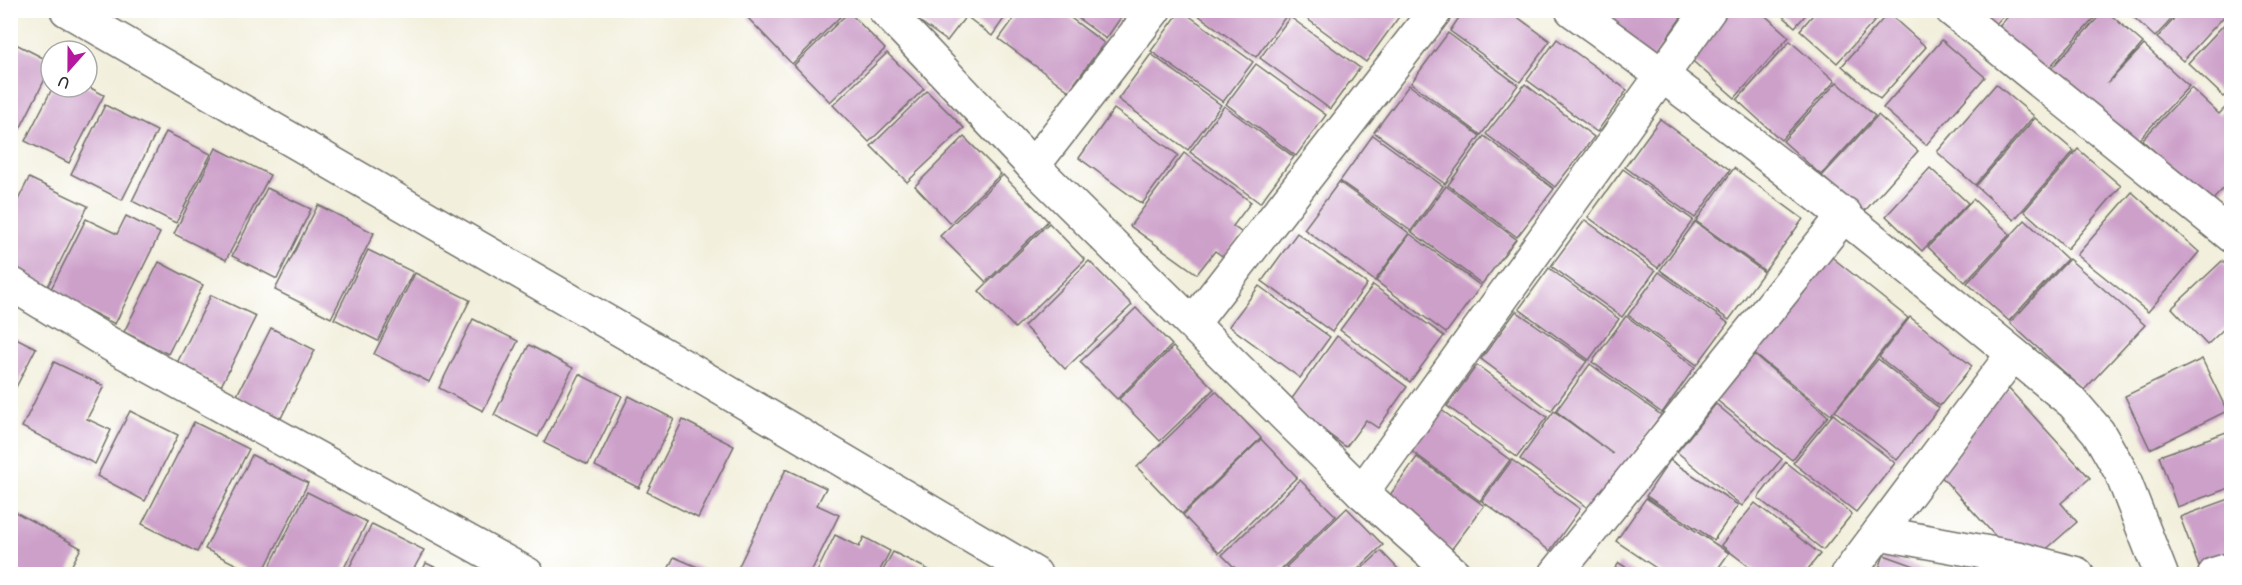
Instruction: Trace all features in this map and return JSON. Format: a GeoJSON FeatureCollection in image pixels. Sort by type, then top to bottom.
{"type":"FeatureCollection","features":[{"type":"Feature","properties":{"kind":"street"},"geometry":{"type":"LineString","coordinates":[[67,10],[686,367],[1035,574]]}},
{"type":"Feature","properties":{"kind":"street"},"geometry":{"type":"LineString","coordinates":[[885,10],[1033,166],[1362,492],[1454,574]]}},
{"type":"Feature","properties":{"kind":"street"},"geometry":{"type":"LineString","coordinates":[[1033,166],[1154,10]]}},
{"type":"Feature","properties":{"kind":"street"},"geometry":{"type":"LineString","coordinates":[[1193,323],[1436,10]]}},
{"type":"Feature","properties":{"kind":"street"},"geometry":{"type":"LineString","coordinates":[[1572,10],[1663,75],[1845,214],[2073,403],[2098,432],[2121,472],[2161,574]]}},
{"type":"Feature","properties":{"kind":"street"},"geometry":{"type":"LineString","coordinates":[[1362,492],[1709,10]]}},
{"type":"Feature","properties":{"kind":"street"},"geometry":{"type":"LineString","coordinates":[[1952,10],[2232,236]]}},
{"type":"Feature","properties":{"kind":"street"},"geometry":{"type":"LineString","coordinates":[[1556,574],[1845,214]]}},
{"type":"Feature","properties":{"kind":"street"},"geometry":{"type":"LineString","coordinates":[[10,283],[110,344],[527,574]]}},
{"type":"Feature","properties":{"kind":"street"},"geometry":{"type":"LineString","coordinates":[[1848,574],[2013,354]]}},
{"type":"Feature","properties":{"kind":"street"},"geometry":{"type":"LineString","coordinates":[[1879,533],[2017,558],[2077,574]]}},
{"type":"Feature","properties":{"kind":"street"},"geometry":{"type":"LineString","coordinates":[[2215,574],[2232,569]]}},
{"type":"Feature","properties":{"kind":"building"},"geometry":{"type":"Polygon","coordinates":[[[756,10],[847,10],[792,64],[748,18],[756,10]]]}},
{"type":"Feature","properties":{"kind":"building"},"geometry":{"type":"Polygon","coordinates":[[[904,10],[1010,10],[992,36],[966,16],[947,41],[904,10]]]}},
{"type":"Feature","properties":{"kind":"building"},"geometry":{"type":"Polygon","coordinates":[[[1020,10],[1060,10],[1104,43],[1069,91],[999,39],[1020,10]]]}},
{"type":"Feature","properties":{"kind":"building"},"geometry":{"type":"Polygon","coordinates":[[[1067,10],[1126,10],[1106,39],[1067,10]]]}},
{"type":"Feature","properties":{"kind":"building"},"geometry":{"type":"Polygon","coordinates":[[[1181,10],[1253,62],[1223,102],[1151,51],[1181,10]]]}},
{"type":"Feature","properties":{"kind":"building"},"geometry":{"type":"Polygon","coordinates":[[[1191,10],[1288,10],[1289,12],[1256,57],[1191,10]]]}},
{"type":"Feature","properties":{"kind":"building"},"geometry":{"type":"Polygon","coordinates":[[[1295,10],[1404,10],[1366,62],[1295,10]]]}},
{"type":"Feature","properties":{"kind":"building"},"geometry":{"type":"Polygon","coordinates":[[[1464,10],[1508,10],[1550,41],[1520,82],[1450,31],[1464,10]]]}},
{"type":"Feature","properties":{"kind":"building"},"geometry":{"type":"Polygon","coordinates":[[[1603,10],[1686,10],[1651,62],[1595,23],[1603,10]]]}},
{"type":"Feature","properties":{"kind":"building"},"geometry":{"type":"Polygon","coordinates":[[[1729,10],[1759,10],[1789,37],[1735,98],[1687,56],[1729,10]]]}},
{"type":"Feature","properties":{"kind":"building"},"geometry":{"type":"Polygon","coordinates":[[[1776,10],[1810,10],[1795,27],[1776,10]]]}},
{"type":"Feature","properties":{"kind":"building"},"geometry":{"type":"Polygon","coordinates":[[[1817,10],[1882,10],[1883,12],[1837,63],[1800,30],[1817,10]]]}},
{"type":"Feature","properties":{"kind":"building"},"geometry":{"type":"Polygon","coordinates":[[[1973,10],[2009,10],[1992,28],[1973,10]]]}},
{"type":"Feature","properties":{"kind":"building"},"geometry":{"type":"Polygon","coordinates":[[[2014,10],[2102,10],[2042,75],[1995,31],[2014,10]]]}},
{"type":"Feature","properties":{"kind":"building"},"geometry":{"type":"Polygon","coordinates":[[[2105,10],[2143,43],[2107,84],[2144,45],[2189,86],[2130,149],[2047,73],[2105,10]]]}},
{"type":"Feature","properties":{"kind":"building"},"geometry":{"type":"Polygon","coordinates":[[[2126,10],[2180,10],[2155,37],[2126,10]]]}},
{"type":"Feature","properties":{"kind":"building"},"geometry":{"type":"Polygon","coordinates":[[[2182,10],[2230,10],[2183,61],[2157,38],[2182,10]]]}},
{"type":"Feature","properties":{"kind":"building"},"geometry":{"type":"Polygon","coordinates":[[[849,12],[885,49],[830,102],[794,65],[849,12]]]}},
{"type":"Feature","properties":{"kind":"building"},"geometry":{"type":"Polygon","coordinates":[[[1888,13],[1926,47],[1880,99],[1842,66],[1888,13]]]}},
{"type":"Feature","properties":{"kind":"building"},"geometry":{"type":"Polygon","coordinates":[[[2232,16],[2232,90],[2224,97],[2188,63],[2232,16]]]}},
{"type":"Feature","properties":{"kind":"building"},"geometry":{"type":"Polygon","coordinates":[[[1290,17],[1360,68],[1330,109],[1260,58],[1290,17]]]}},
{"type":"Feature","properties":{"kind":"building"},"geometry":{"type":"Polygon","coordinates":[[[1448,33],[1518,85],[1481,135],[1411,83],[1448,33]]]}},
{"type":"Feature","properties":{"kind":"building"},"geometry":{"type":"Polygon","coordinates":[[[1557,39],[1627,90],[1597,132],[1527,80],[1557,39]]]}},
{"type":"Feature","properties":{"kind":"building"},"geometry":{"type":"Polygon","coordinates":[[[1942,40],[1985,77],[1926,145],[1883,108],[1942,40]]]}},
{"type":"Feature","properties":{"kind":"building"},"geometry":{"type":"Polygon","coordinates":[[[10,41],[39,56],[39,91],[19,131],[10,127],[10,41]]]}},
{"type":"Feature","properties":{"kind":"building"},"geometry":{"type":"Polygon","coordinates":[[[1790,41],[1835,81],[1781,140],[1737,100],[1790,41]]]}},
{"type":"Feature","properties":{"kind":"building"},"geometry":{"type":"Polygon","coordinates":[[[887,53],[924,89],[869,142],[833,105],[887,53]]]}},
{"type":"Feature","properties":{"kind":"building"},"geometry":{"type":"Polygon","coordinates":[[[1151,54],[1221,105],[1188,150],[1118,99],[1151,54]]]}},
{"type":"Feature","properties":{"kind":"building"},"geometry":{"type":"Polygon","coordinates":[[[1256,64],[1326,115],[1296,156],[1226,104],[1256,64]]]}},
{"type":"Feature","properties":{"kind":"building"},"geometry":{"type":"Polygon","coordinates":[[[1837,82],[1875,116],[1821,175],[1783,141],[1837,82]]]}},
{"type":"Feature","properties":{"kind":"building"},"geometry":{"type":"Polygon","coordinates":[[[1525,84],[1594,137],[1555,187],[1486,134],[1525,84]]]}},
{"type":"Feature","properties":{"kind":"building"},"geometry":{"type":"Polygon","coordinates":[[[1996,84],[2034,116],[1975,185],[1937,152],[1996,84]]]}},
{"type":"Feature","properties":{"kind":"building"},"geometry":{"type":"Polygon","coordinates":[[[1409,85],[1480,136],[1445,184],[1374,132],[1409,85]]]}},
{"type":"Feature","properties":{"kind":"building"},"geometry":{"type":"Polygon","coordinates":[[[2191,88],[2219,114],[2232,101],[2232,179],[2211,202],[2142,140],[2191,88]]]}},
{"type":"Feature","properties":{"kind":"building"},"geometry":{"type":"Polygon","coordinates":[[[927,91],[964,128],[907,182],[871,146],[927,91]]]}},
{"type":"Feature","properties":{"kind":"building"},"geometry":{"type":"Polygon","coordinates":[[[99,92],[104,95],[69,163],[25,141],[47,99],[99,99],[99,92]]]}},
{"type":"Feature","properties":{"kind":"building"},"geometry":{"type":"Polygon","coordinates":[[[105,105],[157,131],[122,200],[71,174],[105,105]]]}},
{"type":"Feature","properties":{"kind":"building"},"geometry":{"type":"Polygon","coordinates":[[[1224,106],[1294,157],[1260,203],[1190,152],[1224,106]]]}},
{"type":"Feature","properties":{"kind":"building"},"geometry":{"type":"Polygon","coordinates":[[[1114,109],[1178,155],[1142,204],[1079,158],[1114,109]]]}},
{"type":"Feature","properties":{"kind":"building"},"geometry":{"type":"Polygon","coordinates":[[[1878,115],[1918,151],[1863,213],[1822,176],[1878,115]]]}},
{"type":"Feature","properties":{"kind":"building"},"geometry":{"type":"Polygon","coordinates":[[[2035,118],[2074,151],[2014,220],[1976,186],[2035,118]]]}},
{"type":"Feature","properties":{"kind":"building"},"geometry":{"type":"Polygon","coordinates":[[[1660,119],[1730,170],[1695,218],[1625,167],[1660,119]]]}},
{"type":"Feature","properties":{"kind":"building"},"geometry":{"type":"Polygon","coordinates":[[[166,132],[211,154],[176,223],[132,201],[166,132]]]}},
{"type":"Feature","properties":{"kind":"building"},"geometry":{"type":"Polygon","coordinates":[[[1373,135],[1443,186],[1411,231],[1340,181],[1373,135]]]}},
{"type":"Feature","properties":{"kind":"building"},"geometry":{"type":"Polygon","coordinates":[[[1484,136],[1554,189],[1517,237],[1448,185],[1484,136]]]}},
{"type":"Feature","properties":{"kind":"building"},"geometry":{"type":"Polygon","coordinates":[[[964,137],[1001,174],[950,223],[915,186],[964,137]]]}},
{"type":"Feature","properties":{"kind":"building"},"geometry":{"type":"Polygon","coordinates":[[[216,148],[270,175],[226,260],[174,234],[216,148]]]}},
{"type":"Feature","properties":{"kind":"building"},"geometry":{"type":"Polygon","coordinates":[[[2078,149],[2121,186],[2067,249],[2024,211],[2078,149]]]}},
{"type":"Feature","properties":{"kind":"building"},"geometry":{"type":"Polygon","coordinates":[[[1184,153],[1251,202],[1233,226],[1242,233],[1225,258],[1215,251],[1197,274],[1130,226],[1184,153]]]}},
{"type":"Feature","properties":{"kind":"building"},"geometry":{"type":"Polygon","coordinates":[[[1734,168],[1803,219],[1765,271],[1696,221],[1734,168]]]}},
{"type":"Feature","properties":{"kind":"building"},"geometry":{"type":"Polygon","coordinates":[[[1930,168],[1968,203],[1922,251],[1886,216],[1930,168]]]}},
{"type":"Feature","properties":{"kind":"building"},"geometry":{"type":"Polygon","coordinates":[[[1623,169],[1693,220],[1658,268],[1588,217],[1623,169]]]}},
{"type":"Feature","properties":{"kind":"building"},"geometry":{"type":"Polygon","coordinates":[[[1003,175],[1048,221],[986,282],[940,236],[1003,175]]]}},
{"type":"Feature","properties":{"kind":"building"},"geometry":{"type":"Polygon","coordinates":[[[29,178],[88,206],[48,286],[10,267],[10,216],[29,178]]]}},
{"type":"Feature","properties":{"kind":"building"},"geometry":{"type":"Polygon","coordinates":[[[1339,182],[1409,233],[1375,281],[1304,229],[1339,182]]]}},
{"type":"Feature","properties":{"kind":"building"},"geometry":{"type":"Polygon","coordinates":[[[1446,186],[1516,239],[1482,284],[1412,232],[1446,186]]]}},
{"type":"Feature","properties":{"kind":"building"},"geometry":{"type":"Polygon","coordinates":[[[267,188],[311,209],[277,279],[232,256],[267,188]]]}},
{"type":"Feature","properties":{"kind":"building"},"geometry":{"type":"Polygon","coordinates":[[[2132,192],[2199,252],[2148,312],[2077,255],[2132,192]]]}},
{"type":"Feature","properties":{"kind":"building"},"geometry":{"type":"Polygon","coordinates":[[[1973,199],[2010,234],[1965,282],[1928,247],[1973,199]]]}},
{"type":"Feature","properties":{"kind":"building"},"geometry":{"type":"Polygon","coordinates":[[[318,205],[374,233],[331,318],[275,290],[318,205]]]}},
{"type":"Feature","properties":{"kind":"building"},"geometry":{"type":"Polygon","coordinates":[[[126,216],[160,233],[115,324],[50,291],[86,219],[117,234],[126,216]]]}},
{"type":"Feature","properties":{"kind":"building"},"geometry":{"type":"Polygon","coordinates":[[[1585,220],[1655,271],[1622,317],[1551,266],[1585,220]]]}},
{"type":"Feature","properties":{"kind":"building"},"geometry":{"type":"Polygon","coordinates":[[[2025,220],[2067,259],[2009,321],[1967,283],[2025,220]]]}},
{"type":"Feature","properties":{"kind":"building"},"geometry":{"type":"Polygon","coordinates":[[[1695,222],[1764,272],[1729,320],[1660,270],[1695,222]]]}},
{"type":"Feature","properties":{"kind":"building"},"geometry":{"type":"Polygon","coordinates":[[[1049,223],[1085,260],[1015,328],[979,291],[1049,223]]]}},
{"type":"Feature","properties":{"kind":"building"},"geometry":{"type":"Polygon","coordinates":[[[1297,233],[1367,284],[1332,332],[1262,281],[1297,233]]]}},
{"type":"Feature","properties":{"kind":"building"},"geometry":{"type":"Polygon","coordinates":[[[1410,234],[1481,286],[1446,333],[1376,281],[1410,234]]]}},
{"type":"Feature","properties":{"kind":"building"},"geometry":{"type":"Polygon","coordinates":[[[368,250],[413,272],[378,341],[334,319],[368,250]]]}},
{"type":"Feature","properties":{"kind":"building"},"geometry":{"type":"Polygon","coordinates":[[[1829,255],[1908,318],[1831,415],[1752,352],[1829,255]]]}},
{"type":"Feature","properties":{"kind":"building"},"geometry":{"type":"Polygon","coordinates":[[[2069,259],[2145,325],[2084,390],[2010,323],[2069,259]]]}},
{"type":"Feature","properties":{"kind":"building"},"geometry":{"type":"Polygon","coordinates":[[[1089,261],[1132,305],[1065,369],[1024,326],[1089,261]]]}},
{"type":"Feature","properties":{"kind":"building"},"geometry":{"type":"Polygon","coordinates":[[[2222,261],[2232,271],[2232,321],[2207,345],[2172,308],[2222,261]]]}},
{"type":"Feature","properties":{"kind":"building"},"geometry":{"type":"Polygon","coordinates":[[[159,262],[203,285],[168,354],[124,332],[159,262]]]}},
{"type":"Feature","properties":{"kind":"building"},"geometry":{"type":"Polygon","coordinates":[[[1549,268],[1619,319],[1589,360],[1519,309],[1549,268]]]}},
{"type":"Feature","properties":{"kind":"building"},"geometry":{"type":"Polygon","coordinates":[[[1659,272],[1728,323],[1697,365],[1628,315],[1659,272]]]}},
{"type":"Feature","properties":{"kind":"building"},"geometry":{"type":"Polygon","coordinates":[[[415,273],[470,300],[429,382],[374,354],[415,273]]]}},
{"type":"Feature","properties":{"kind":"building"},"geometry":{"type":"Polygon","coordinates":[[[1373,285],[1444,336],[1410,382],[1340,330],[1373,285]]]}},
{"type":"Feature","properties":{"kind":"building"},"geometry":{"type":"Polygon","coordinates":[[[1259,286],[1330,337],[1300,378],[1229,326],[1259,286]]]}},
{"type":"Feature","properties":{"kind":"building"},"geometry":{"type":"Polygon","coordinates":[[[211,295],[256,316],[221,386],[177,363],[211,295]]]}},
{"type":"Feature","properties":{"kind":"building"},"geometry":{"type":"Polygon","coordinates":[[[1136,308],[1172,345],[1117,399],[1080,362],[1136,308]]]}},
{"type":"Feature","properties":{"kind":"building"},"geometry":{"type":"Polygon","coordinates":[[[1516,311],[1587,361],[1551,411],[1481,359],[1516,311]]]}},
{"type":"Feature","properties":{"kind":"building"},"geometry":{"type":"Polygon","coordinates":[[[1626,316],[1695,367],[1662,413],[1592,362],[1626,316]]]}},
{"type":"Feature","properties":{"kind":"building"},"geometry":{"type":"Polygon","coordinates":[[[1910,317],[1972,366],[1940,406],[1879,357],[1910,317]]]}},
{"type":"Feature","properties":{"kind":"building"},"geometry":{"type":"Polygon","coordinates":[[[473,319],[518,341],[483,411],[439,388],[473,319]]]}},
{"type":"Feature","properties":{"kind":"building"},"geometry":{"type":"Polygon","coordinates":[[[271,328],[315,350],[281,418],[236,397],[271,328]]]}},
{"type":"Feature","properties":{"kind":"building"},"geometry":{"type":"Polygon","coordinates":[[[10,335],[36,348],[10,399],[10,335]]]}},
{"type":"Feature","properties":{"kind":"building"},"geometry":{"type":"Polygon","coordinates":[[[1337,336],[1407,387],[1378,428],[1366,420],[1346,447],[1288,404],[1337,336]]]}},
{"type":"Feature","properties":{"kind":"building"},"geometry":{"type":"Polygon","coordinates":[[[529,345],[573,368],[538,437],[494,415],[529,345]]]}},
{"type":"Feature","properties":{"kind":"building"},"geometry":{"type":"Polygon","coordinates":[[[1173,347],[1214,389],[1160,441],[1119,399],[1173,347]]]}},
{"type":"Feature","properties":{"kind":"building"},"geometry":{"type":"Polygon","coordinates":[[[1751,352],[1828,416],[1792,460],[1714,398],[1751,352]]]}},
{"type":"Feature","properties":{"kind":"building"},"geometry":{"type":"Polygon","coordinates":[[[1878,359],[1939,408],[1897,460],[1835,411],[1878,359]]]}},
{"type":"Feature","properties":{"kind":"building"},"geometry":{"type":"Polygon","coordinates":[[[2202,359],[2227,411],[2150,449],[2125,396],[2202,359]]]}},
{"type":"Feature","properties":{"kind":"building"},"geometry":{"type":"Polygon","coordinates":[[[54,362],[104,386],[87,419],[111,430],[95,464],[22,427],[54,362]]]}},
{"type":"Feature","properties":{"kind":"building"},"geometry":{"type":"Polygon","coordinates":[[[1590,364],[1661,415],[1592,511],[1520,459],[1554,411],[1613,454],[1556,411],[1590,364]]]}},
{"type":"Feature","properties":{"kind":"building"},"geometry":{"type":"Polygon","coordinates":[[[1477,365],[1547,417],[1517,457],[1447,406],[1477,365]]]}},
{"type":"Feature","properties":{"kind":"building"},"geometry":{"type":"Polygon","coordinates":[[[579,374],[622,396],[588,465],[544,443],[579,374]]]}},
{"type":"Feature","properties":{"kind":"building"},"geometry":{"type":"Polygon","coordinates":[[[2009,389],[2090,478],[2061,503],[2077,522],[2033,561],[2009,551],[1928,462],[2009,389]]]}},
{"type":"Feature","properties":{"kind":"building"},"geometry":{"type":"Polygon","coordinates":[[[1216,391],[1261,438],[1182,514],[1137,467],[1216,391]]]}},
{"type":"Feature","properties":{"kind":"building"},"geometry":{"type":"Polygon","coordinates":[[[629,396],[674,419],[639,488],[595,466],[629,396]]]}},
{"type":"Feature","properties":{"kind":"building"},"geometry":{"type":"Polygon","coordinates":[[[1716,404],[1782,459],[1742,506],[1677,452],[1716,404]]]}},
{"type":"Feature","properties":{"kind":"building"},"geometry":{"type":"Polygon","coordinates":[[[1440,409],[1510,460],[1480,501],[1410,450],[1440,409]]]}},
{"type":"Feature","properties":{"kind":"building"},"geometry":{"type":"Polygon","coordinates":[[[130,411],[178,435],[145,501],[97,476],[130,411]]]}},
{"type":"Feature","properties":{"kind":"building"},"geometry":{"type":"Polygon","coordinates":[[[1833,414],[1895,463],[1856,512],[1793,463],[1833,414]]]}},
{"type":"Feature","properties":{"kind":"building"},"geometry":{"type":"Polygon","coordinates":[[[683,420],[734,446],[698,518],[647,492],[683,420]]]}},
{"type":"Feature","properties":{"kind":"building"},"geometry":{"type":"Polygon","coordinates":[[[194,422],[249,449],[197,552],[142,524],[194,422]]]}},
{"type":"Feature","properties":{"kind":"building"},"geometry":{"type":"Polygon","coordinates":[[[2232,430],[2232,487],[2177,507],[2159,456],[2232,430]]]}},
{"type":"Feature","properties":{"kind":"building"},"geometry":{"type":"Polygon","coordinates":[[[1261,439],[1297,477],[1219,553],[1183,515],[1261,439]]]}},
{"type":"Feature","properties":{"kind":"building"},"geometry":{"type":"Polygon","coordinates":[[[252,455],[308,483],[262,574],[255,574],[205,549],[252,455]]]}},
{"type":"Feature","properties":{"kind":"building"},"geometry":{"type":"Polygon","coordinates":[[[1417,457],[1484,506],[1451,550],[1385,502],[1417,457]]]}},
{"type":"Feature","properties":{"kind":"building"},"geometry":{"type":"Polygon","coordinates":[[[1512,460],[1580,509],[1550,551],[1482,501],[1512,460]]]}},
{"type":"Feature","properties":{"kind":"building"},"geometry":{"type":"Polygon","coordinates":[[[1670,460],[1738,505],[1714,540],[1646,496],[1670,460]]]}},
{"type":"Feature","properties":{"kind":"building"},"geometry":{"type":"Polygon","coordinates":[[[1786,462],[1852,514],[1823,550],[1758,498],[1786,462]]]}},
{"type":"Feature","properties":{"kind":"building"},"geometry":{"type":"Polygon","coordinates":[[[786,469],[826,488],[817,505],[839,515],[810,574],[735,574],[786,469]]]}},
{"type":"Feature","properties":{"kind":"building"},"geometry":{"type":"Polygon","coordinates":[[[1300,480],[1336,516],[1276,574],[1241,574],[1222,555],[1300,480]]]}},
{"type":"Feature","properties":{"kind":"building"},"geometry":{"type":"Polygon","coordinates":[[[307,492],[367,522],[341,574],[266,574],[307,492]]]}},
{"type":"Feature","properties":{"kind":"building"},"geometry":{"type":"Polygon","coordinates":[[[1646,498],[1729,553],[1714,574],[1665,574],[1616,541],[1646,498]]]}},
{"type":"Feature","properties":{"kind":"building"},"geometry":{"type":"Polygon","coordinates":[[[2232,498],[2232,556],[2199,567],[2180,517],[2232,498]]]}},
{"type":"Feature","properties":{"kind":"building"},"geometry":{"type":"Polygon","coordinates":[[[1755,503],[1820,554],[1804,574],[1759,574],[1721,545],[1755,503]]]}},
{"type":"Feature","properties":{"kind":"building"},"geometry":{"type":"Polygon","coordinates":[[[1347,508],[1383,545],[1353,574],[1294,574],[1286,567],[1347,508]]]}},
{"type":"Feature","properties":{"kind":"building"},"geometry":{"type":"Polygon","coordinates":[[[10,509],[81,548],[67,574],[10,574],[10,509]]]}},
{"type":"Feature","properties":{"kind":"building"},"geometry":{"type":"Polygon","coordinates":[[[372,524],[424,550],[411,574],[346,574],[372,524]]]}},
{"type":"Feature","properties":{"kind":"building"},"geometry":{"type":"Polygon","coordinates":[[[835,535],[859,547],[864,537],[890,551],[878,574],[816,574],[835,535]]]}},
{"type":"Feature","properties":{"kind":"building"},"geometry":{"type":"Polygon","coordinates":[[[1381,551],[1403,574],[1356,574],[1381,551]]]}},
{"type":"Feature","properties":{"kind":"building"},"geometry":{"type":"Polygon","coordinates":[[[893,552],[937,574],[881,574],[893,552]]]}},
{"type":"Feature","properties":{"kind":"building"},"geometry":{"type":"Polygon","coordinates":[[[1884,555],[1937,574],[1877,574],[1884,555]]]}},
{"type":"Feature","properties":{"kind":"building"},"geometry":{"type":"Polygon","coordinates":[[[674,557],[714,574],[666,574],[674,557]]]}},
{"type":"Feature","properties":{"kind":"building"},"geometry":{"type":"Polygon","coordinates":[[[426,563],[449,574],[421,574],[426,563]]]}},
{"type":"Feature","properties":{"kind":"building"},"geometry":{"type":"Polygon","coordinates":[[[1619,563],[1637,574],[1611,574],[1619,563]]]}},
{"type":"Feature","properties":{"kind":"building"},"geometry":{"type":"Polygon","coordinates":[[[1725,567],[1736,574],[1720,574],[1725,567]]]}}]}
